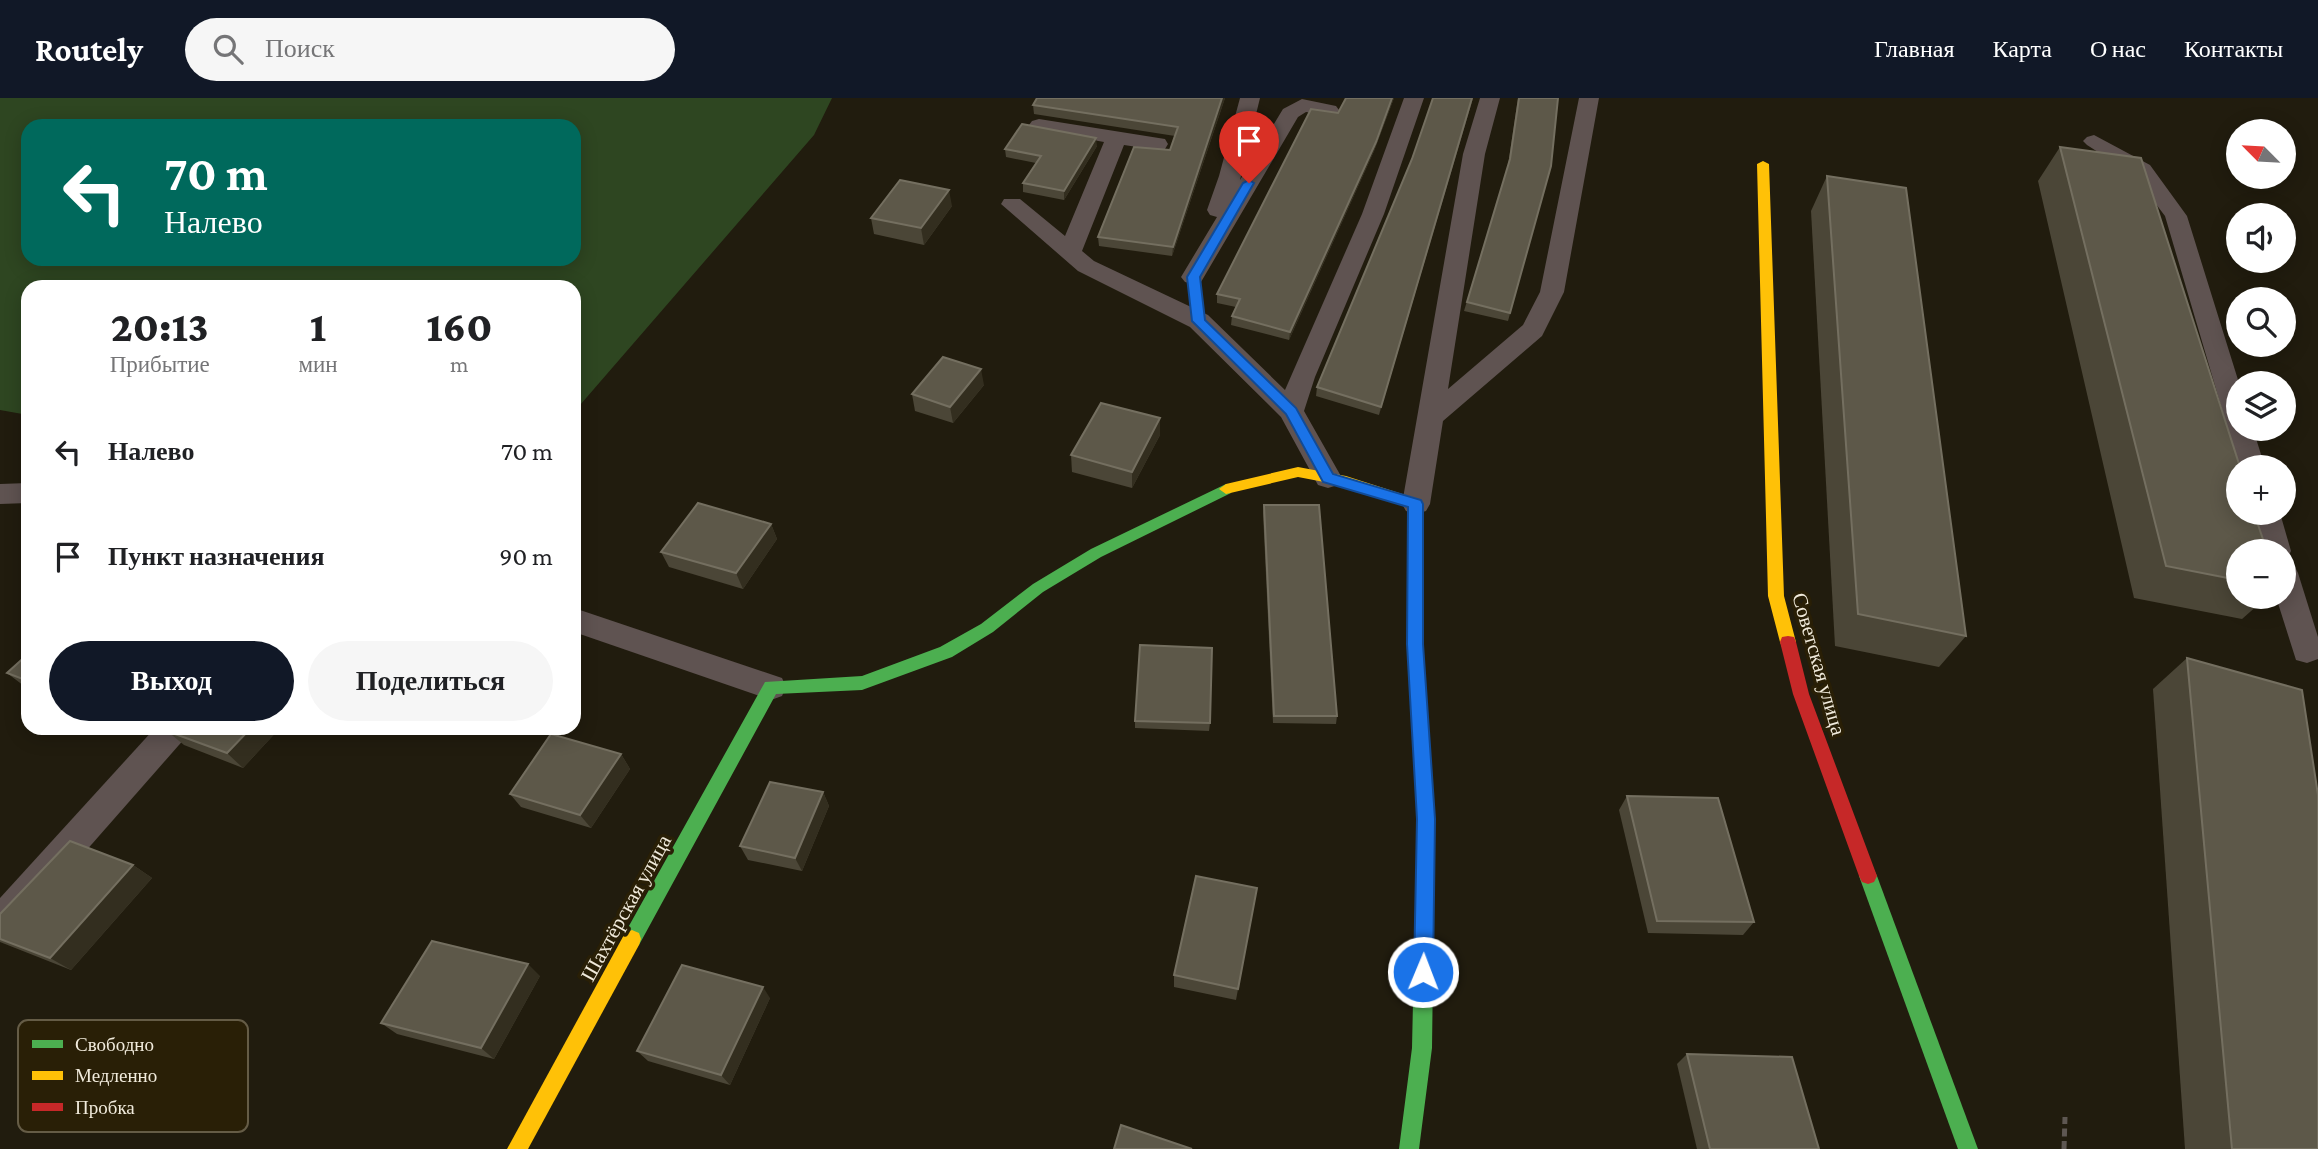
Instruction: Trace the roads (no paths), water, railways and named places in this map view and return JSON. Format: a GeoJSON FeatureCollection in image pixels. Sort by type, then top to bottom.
{"type":"FeatureCollection","features":[{"type":"Feature","properties":{"kind":"street","name":"Советская улица"},"geometry":{"type":"LineString","coordinates":[[1763,164],[1776,596],[1801,694],[1968,1149]]}},
{"type":"Feature","properties":{"kind":"street"},"geometry":{"type":"LineString","coordinates":[[771,687],[862,683],[946,652],[987,628],[1038,588],[1096,553],[1232,486],[1298,471],[1416,504],[1415,644],[1426,819],[1422,1048],[1409,1149]]}},
{"type":"Feature","properties":{"kind":"street","name":"Шахтёрская улица"},"geometry":{"type":"LineString","coordinates":[[517,1149],[771,687]]}},
{"type":"Feature","properties":{"kind":"lane"},"geometry":{"type":"LineString","coordinates":[[1199,321],[1194,277],[1230,176],[1250,98]]}},
{"type":"Feature","properties":{"kind":"lane"},"geometry":{"type":"LineString","coordinates":[[1291,411],[1302,376],[1373,214],[1414,98]]}},
{"type":"Feature","properties":{"kind":"lane"},"geometry":{"type":"LineString","coordinates":[[1416,504],[1474,154],[1490,98]]}},
{"type":"Feature","properties":{"kind":"lane"},"geometry":{"type":"LineString","coordinates":[[1430,418],[1533,330],[1552,292],[1589,98]]}},
{"type":"Feature","properties":{"kind":"lane"},"geometry":{"type":"LineString","coordinates":[[1194,277],[1290,113],[1302,105],[1329,110]]}},
{"type":"Feature","properties":{"kind":"lane"},"geometry":{"type":"LineString","coordinates":[[1039,125],[1157,144]]}},
{"type":"Feature","properties":{"kind":"lane"},"geometry":{"type":"LineString","coordinates":[[1070,252],[1116,138]]}},
{"type":"Feature","properties":{"kind":"lane"},"geometry":{"type":"LineString","coordinates":[[2094,141],[2142,170],[2176,216],[2226,382]]}},
{"type":"Feature","properties":{"kind":"lane"},"geometry":{"type":"LineString","coordinates":[[1012,205],[1086,266],[1199,321],[1291,411],[1328,478]]}},
{"type":"Feature","properties":{"kind":"lane"},"geometry":{"type":"LineString","coordinates":[[0,494],[21,494]]}},
{"type":"Feature","properties":{"kind":"lane"},"geometry":{"type":"LineString","coordinates":[[2295,609],[2307,651]]}},
{"type":"Feature","properties":{"kind":"lane"},"geometry":{"type":"LineString","coordinates":[[581,622],[771,687]]}},
{"type":"Feature","properties":{"kind":"lane"},"geometry":{"type":"LineString","coordinates":[[0,923],[169,735]]}}]}
